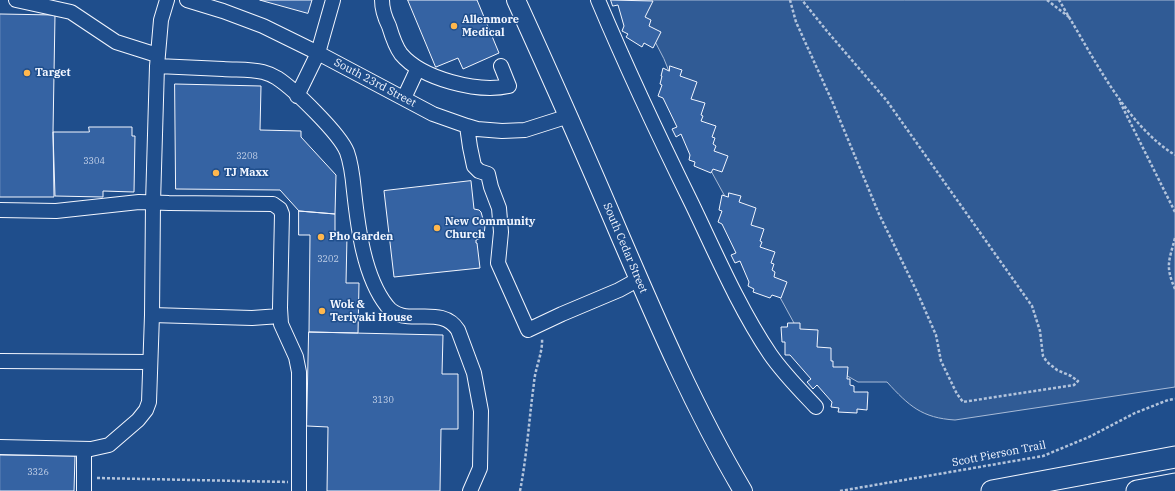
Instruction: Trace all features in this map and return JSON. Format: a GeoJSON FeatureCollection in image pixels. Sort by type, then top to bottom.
{"type":"FeatureCollection","features":[{"type":"Feature","properties":{"kind":"highway"},"geometry":{"type":"LineString","coordinates":[[992,491],[1175,457]]}},
{"type":"Feature","properties":{"kind":"highway"},"geometry":{"type":"LineString","coordinates":[[1137,491],[1175,484]]}},
{"type":"Feature","properties":{"kind":"main road","name":"South Cedar Street"},"geometry":{"type":"LineString","coordinates":[[516,0],[569,116],[673,357],[702,419],[743,491]]}},
{"type":"Feature","properties":{"kind":"street"},"geometry":{"type":"LineString","coordinates":[[16,0],[33,2],[71,12],[116,42],[157,61],[252,70],[277,78],[334,132],[347,152],[358,230],[367,263],[375,286],[388,308],[404,316],[442,317],[455,324],[458,330],[474,373],[481,411],[480,468],[470,491]]}},
{"type":"Feature","properties":{"kind":"street"},"geometry":{"type":"LineString","coordinates":[[0,447],[91,449],[109,445],[138,420],[146,410],[149,402],[157,61],[160,20],[167,0]]}},
{"type":"Feature","properties":{"kind":"street","name":"South 23rd Street"},"geometry":{"type":"LineString","coordinates":[[187,0],[223,11],[263,26],[318,53],[433,114],[467,126],[477,129],[502,131],[525,130],[569,116]]}},
{"type":"Feature","properties":{"kind":"street"},"geometry":{"type":"LineString","coordinates":[[297,96],[318,53],[334,0]]}},
{"type":"Feature","properties":{"kind":"street"},"geometry":{"type":"LineString","coordinates":[[382,0],[383,10],[398,49],[406,59],[418,68],[449,81],[470,86],[491,88],[509,86],[500,66]]}},
{"type":"Feature","properties":{"kind":"street"},"geometry":{"type":"LineString","coordinates":[[598,0],[661,141],[743,309],[771,356],[816,407]]}},
{"type":"Feature","properties":{"kind":"street"},"geometry":{"type":"LineString","coordinates":[[404,98],[418,68]]}},
{"type":"Feature","properties":{"kind":"street"},"geometry":{"type":"LineString","coordinates":[[467,126],[474,163],[479,171],[488,174],[499,208],[500,232],[498,264],[528,330],[620,290],[639,280]]}},
{"type":"Feature","properties":{"kind":"street"},"geometry":{"type":"LineString","coordinates":[[0,210],[56,212],[127,203],[273,204],[280,210],[282,214],[280,316],[281,324],[296,357],[299,372],[299,486]]}},
{"type":"Feature","properties":{"kind":"street"},"geometry":{"type":"LineString","coordinates":[[152,315],[252,318],[280,316]]}},
{"type":"Feature","properties":{"kind":"street"},"geometry":{"type":"LineString","coordinates":[[0,361],[150,362]]}},
{"type":"Feature","properties":{"kind":"street"},"geometry":{"type":"LineString","coordinates":[[84,449],[84,484]]}},
{"type":"Feature","properties":{"kind":"path"},"geometry":{"type":"LineString","coordinates":[[790,0],[796,22],[832,101],[879,214],[936,335],[941,361],[957,394],[963,402],[1074,385],[1078,381],[1057,370],[1047,362],[1044,356],[1040,331],[1032,306],[1004,266],[887,101],[802,0]]}},
{"type":"Feature","properties":{"kind":"path"},"geometry":{"type":"LineString","coordinates":[[1047,0],[1069,17]]}},
{"type":"Feature","properties":{"kind":"path"},"geometry":{"type":"LineString","coordinates":[[1059,0],[1118,98],[1175,212]]}},
{"type":"Feature","properties":{"kind":"path"},"geometry":{"type":"LineString","coordinates":[[1118,98],[1146,131],[1175,155]]}},
{"type":"Feature","properties":{"kind":"path"},"geometry":{"type":"LineString","coordinates":[[1175,238],[1168,266],[1169,275],[1175,288]]}},
{"type":"Feature","properties":{"kind":"path"},"geometry":{"type":"LineString","coordinates":[[520,491],[525,464],[534,381],[542,346],[540,326]]}},
{"type":"Feature","properties":{"kind":"path","name":"Scott Pierson Trail"},"geometry":{"type":"LineString","coordinates":[[840,491],[1043,456],[1089,437],[1135,413],[1168,400],[1175,399]]}},
{"type":"Feature","properties":{"kind":"path"},"geometry":{"type":"LineString","coordinates":[[84,484],[299,486]]}},
{"type":"Feature","properties":{"kind":"shaded area"},"geometry":{"type":"Polygon","coordinates":[[[634,0],[1175,0],[1175,387],[955,420],[934,417],[917,409],[902,398],[887,382],[858,382],[812,356],[704,158],[664,59],[634,0]]]}},
{"type":"Feature","properties":{"kind":"building"},"geometry":{"type":"Polygon","coordinates":[[[260,0],[312,0],[308,13],[260,0]]]}},
{"type":"Feature","properties":{"kind":"building","name":"Allenmore Medical"},"geometry":{"type":"Polygon","coordinates":[[[408,0],[477,0],[499,53],[463,69],[458,58],[436,67],[408,0]]]}},
{"type":"Feature","properties":{"kind":"building"},"geometry":{"type":"Polygon","coordinates":[[[611,0],[653,1],[645,17],[651,20],[649,26],[661,32],[653,48],[644,43],[642,47],[626,37],[628,34],[622,31],[624,26],[618,5],[613,6],[611,0]]]}},
{"type":"Feature","properties":{"kind":"building","name":"Target"},"geometry":{"type":"Polygon","coordinates":[[[0,14],[55,15],[53,132],[54,197],[0,197],[0,14]]]}},
{"type":"Feature","properties":{"kind":"building"},"geometry":{"type":"Polygon","coordinates":[[[670,66],[682,70],[680,76],[697,82],[691,99],[705,103],[701,115],[703,116],[701,121],[716,126],[712,137],[715,138],[713,144],[716,146],[714,151],[728,156],[722,172],[713,169],[711,173],[694,166],[695,162],[689,160],[690,155],[681,134],[676,137],[672,129],[677,127],[663,98],[658,96],[662,85],[660,84],[663,68],[669,71],[670,66]]]}},
{"type":"Feature","properties":{"kind":"building"},"geometry":{"type":"Polygon","coordinates":[[[175,84],[261,86],[260,130],[301,131],[301,137],[336,175],[335,214],[299,211],[280,190],[176,189],[175,84]]]}},
{"type":"Feature","properties":{"kind":"building"},"geometry":{"type":"Polygon","coordinates":[[[89,127],[132,127],[132,136],[135,136],[134,192],[103,191],[103,197],[55,196],[53,132],[89,132],[89,127]]]}},
{"type":"Feature","properties":{"kind":"building","name":"New Community Church"},"geometry":{"type":"Polygon","coordinates":[[[471,181],[474,209],[481,212],[485,226],[484,235],[476,240],[480,268],[394,277],[384,191],[471,181]]]}},
{"type":"Feature","properties":{"kind":"building"},"geometry":{"type":"Polygon","coordinates":[[[729,193],[741,196],[739,202],[756,208],[751,225],[764,229],[760,241],[762,242],[760,247],[775,252],[771,263],[774,264],[772,270],[775,272],[774,277],[787,282],[781,298],[772,295],[770,298],[753,292],[754,289],[748,286],[749,282],[740,261],[735,263],[731,255],[736,253],[722,224],[718,222],[722,211],[719,210],[722,195],[728,197],[729,193]]]}},
{"type":"Feature","properties":{"kind":"building"},"geometry":{"type":"Polygon","coordinates":[[[299,211],[335,214],[335,236],[347,236],[346,283],[359,283],[358,333],[309,332],[310,235],[299,235],[299,211]]]}},
{"type":"Feature","properties":{"kind":"building"},"geometry":{"type":"Polygon","coordinates":[[[788,323],[800,323],[800,329],[818,330],[817,347],[831,348],[831,361],[833,361],[833,367],[848,367],[847,379],[850,379],[850,385],[854,386],[854,392],[868,392],[867,410],[857,409],[857,413],[838,412],[839,408],[831,407],[832,402],[817,385],[813,389],[807,382],[811,379],[790,355],[785,355],[785,342],[782,342],[781,327],[787,327],[788,323]]]}},
{"type":"Feature","properties":{"kind":"building"},"geometry":{"type":"Polygon","coordinates":[[[309,332],[443,335],[442,374],[458,374],[458,429],[441,429],[440,491],[327,491],[328,427],[307,426],[309,332]]]}},
{"type":"Feature","properties":{"kind":"building"},"geometry":{"type":"Polygon","coordinates":[[[0,455],[75,456],[74,491],[0,491],[0,455]]]}},
{"type":"Feature","properties":{"kind":"place","name":"Allenmore Medical"},"geometry":{"type":"Point","coordinates":[454,26]}},
{"type":"Feature","properties":{"kind":"place","name":"Target"},"geometry":{"type":"Point","coordinates":[27,73]}},
{"type":"Feature","properties":{"kind":"place","name":"TJ Maxx"},"geometry":{"type":"Point","coordinates":[216,173]}},
{"type":"Feature","properties":{"kind":"place","name":"New Community Church"},"geometry":{"type":"Point","coordinates":[437,228]}},
{"type":"Feature","properties":{"kind":"place","name":"Pho Garden"},"geometry":{"type":"Point","coordinates":[321,237]}},
{"type":"Feature","properties":{"kind":"place","name":"Wok & Teriyaki House"},"geometry":{"type":"Point","coordinates":[322,311]}}]}
